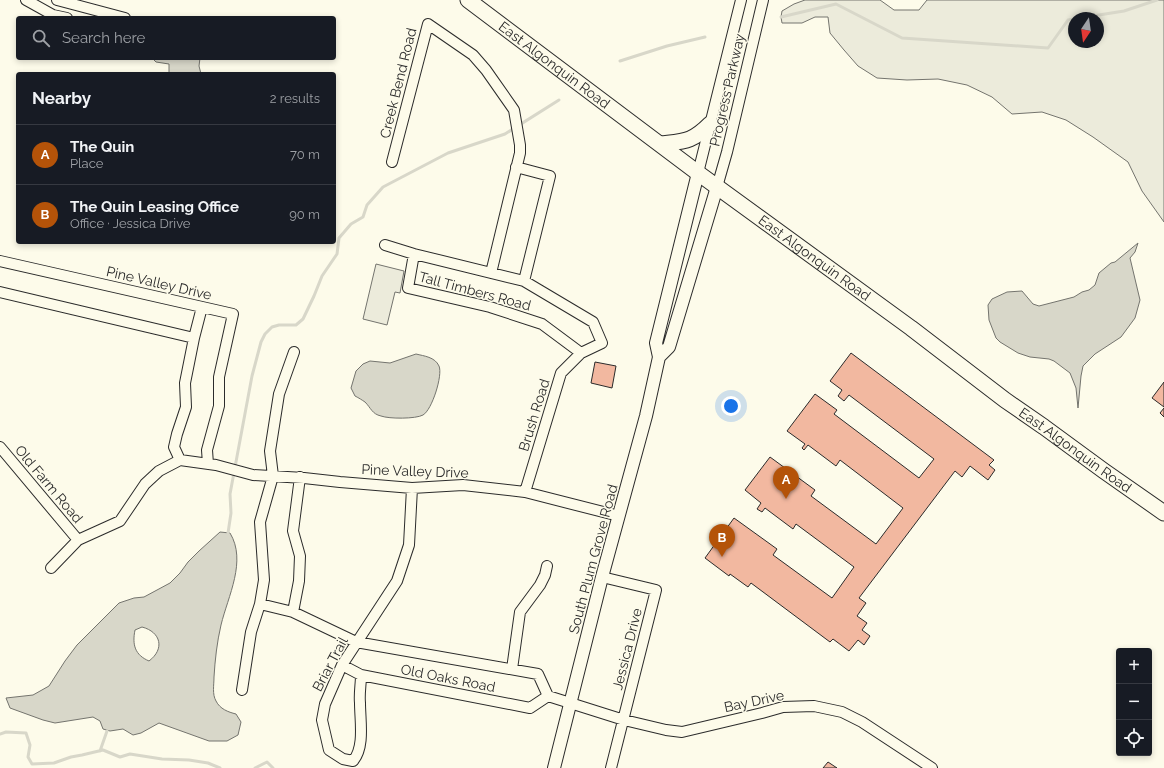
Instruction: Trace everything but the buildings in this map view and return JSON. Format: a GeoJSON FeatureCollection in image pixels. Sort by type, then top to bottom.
{"type":"FeatureCollection","features":[{"type":"Feature","properties":{"kind":"main road","name":"East Algonquin Road"},"geometry":{"type":"LineString","coordinates":[[468,0],[698,173],[1005,400],[1164,513]]}},
{"type":"Feature","properties":{"kind":"main road"},"geometry":{"type":"LineString","coordinates":[[661,144],[687,141],[701,133],[710,124]]}},
{"type":"Feature","properties":{"kind":"street"},"geometry":{"type":"LineString","coordinates":[[26,0],[57,16]]}},
{"type":"Feature","properties":{"kind":"street"},"geometry":{"type":"LineString","coordinates":[[57,0],[117,16]]}},
{"type":"Feature","properties":{"kind":"street","name":"Progress Parkway"},"geometry":{"type":"LineString","coordinates":[[698,173],[741,0]]}},
{"type":"Feature","properties":{"kind":"street","name":"Progress Parkway"},"geometry":{"type":"LineString","coordinates":[[717,187],[727,152],[763,0]]}},
{"type":"Feature","properties":{"kind":"street","name":"Creek Bend Road"},"geometry":{"type":"LineString","coordinates":[[392,162],[428,24],[474,55],[514,110],[520,145],[491,273]]}},
{"type":"Feature","properties":{"kind":"street"},"geometry":{"type":"LineString","coordinates":[[516,167],[550,176],[524,281]]}},
{"type":"Feature","properties":{"kind":"street","name":"South Plum Grove Road"},"geometry":{"type":"LineString","coordinates":[[660,358],[656,343],[698,173]]}},
{"type":"Feature","properties":{"kind":"street","name":"South Plum Grove Road"},"geometry":{"type":"LineString","coordinates":[[554,768],[602,577],[620,516],[660,358],[669,347],[717,187]]}},
{"type":"Feature","properties":{"kind":"street","name":"Tall Timbers Road"},"geometry":{"type":"LineString","coordinates":[[385,245],[414,254],[524,281],[593,322],[602,343],[581,353],[542,324],[490,307],[408,288],[414,254]]}},
{"type":"Feature","properties":{"kind":"street","name":"Pine Valley Drive"},"geometry":{"type":"LineString","coordinates":[[0,261],[233,314],[219,377],[219,406],[207,450],[212,465]]}},
{"type":"Feature","properties":{"kind":"street"},"geometry":{"type":"LineString","coordinates":[[0,292],[194,338]]}},
{"type":"Feature","properties":{"kind":"street"},"geometry":{"type":"LineString","coordinates":[[51,568],[78,540],[120,521],[145,484],[159,471],[180,460],[174,447],[186,407],[185,383],[202,307]]}},
{"type":"Feature","properties":{"kind":"street"},"geometry":{"type":"LineString","coordinates":[[242,690],[251,632],[260,604],[264,580],[260,522],[273,476],[270,451],[279,394],[294,352]]}},
{"type":"Feature","properties":{"kind":"street","name":"Brush Road"},"geometry":{"type":"LineString","coordinates":[[525,492],[561,373],[581,353]]}},
{"type":"Feature","properties":{"kind":"street","name":"Old Farm Road"},"geometry":{"type":"LineString","coordinates":[[0,447],[78,540]]}},
{"type":"Feature","properties":{"kind":"street","name":"Pine Valley Drive"},"geometry":{"type":"LineString","coordinates":[[180,460],[212,465],[253,475],[300,477],[412,488],[462,485],[525,492],[620,516]]}},
{"type":"Feature","properties":{"kind":"street"},"geometry":{"type":"LineString","coordinates":[[292,612],[299,581],[300,556],[293,531],[300,477]]}},
{"type":"Feature","properties":{"kind":"street","name":"Briar Trail"},"geometry":{"type":"LineString","coordinates":[[361,675],[360,701],[362,733],[357,757],[353,761],[343,759],[328,750],[322,720],[324,704],[342,665],[397,581],[409,545],[412,488]]}},
{"type":"Feature","properties":{"kind":"street"},"geometry":{"type":"LineString","coordinates":[[512,669],[520,612],[540,585],[545,575],[547,566]]}},
{"type":"Feature","properties":{"kind":"street","name":"Jessica Drive"},"geometry":{"type":"LineString","coordinates":[[602,577],[656,590],[611,768]]}},
{"type":"Feature","properties":{"kind":"street","name":"Old Oaks Road"},"geometry":{"type":"LineString","coordinates":[[260,604],[292,612],[356,642],[538,674],[548,696],[530,708],[361,675],[342,665]]}},
{"type":"Feature","properties":{"kind":"street"},"geometry":{"type":"LineString","coordinates":[[548,696],[571,702]]}},
{"type":"Feature","properties":{"kind":"street","name":"Bay Drive"},"geometry":{"type":"LineString","coordinates":[[571,702],[588,710],[624,720],[666,730],[682,732],[783,707],[814,706],[842,712],[862,722],[932,768]]}},
{"type":"Feature","properties":{"kind":"shaded area"},"geometry":{"type":"Polygon","coordinates":[[[805,0],[880,0],[894,10],[919,10],[927,0],[1164,0],[1164,222],[1142,191],[1128,162],[1066,120],[1042,112],[1012,114],[992,97],[967,85],[938,79],[907,80],[877,78],[858,66],[830,33],[828,17],[815,17],[802,23],[782,23],[782,11],[805,0]]]}},
{"type":"Feature","properties":{"kind":"shaded area"},"geometry":{"type":"Polygon","coordinates":[[[154,60],[200,60],[200,72],[169,72],[169,64],[156,62],[154,60]]]}},
{"type":"Feature","properties":{"kind":"shaded area"},"geometry":{"type":"Polygon","coordinates":[[[1138,243],[1135,252],[1130,258],[1140,300],[1135,318],[1121,337],[1095,354],[1083,366],[1078,408],[1076,388],[1070,373],[1054,361],[1030,357],[1018,353],[1000,342],[996,338],[989,320],[988,305],[992,299],[1007,292],[1022,291],[1033,304],[1039,306],[1074,297],[1089,290],[1095,285],[1099,273],[1138,243]]]}},
{"type":"Feature","properties":{"kind":"shaded area"},"geometry":{"type":"Polygon","coordinates":[[[376,264],[404,271],[400,293],[395,292],[387,325],[363,319],[376,264]]]}},
{"type":"Feature","properties":{"kind":"shaded area"},"geometry":{"type":"Polygon","coordinates":[[[416,354],[429,357],[435,361],[440,370],[438,384],[433,400],[423,415],[402,418],[381,416],[376,414],[365,402],[355,396],[351,388],[356,371],[363,364],[370,361],[390,363],[416,354]]]}},
{"type":"Feature","properties":{"kind":"shaded area"},"geometry":{"type":"Polygon","coordinates":[[[220,532],[230,533],[235,544],[237,555],[236,567],[218,638],[214,695],[218,704],[224,710],[236,714],[241,722],[238,735],[227,741],[209,741],[159,723],[141,733],[133,735],[123,729],[110,731],[103,729],[100,721],[93,717],[55,723],[10,708],[6,698],[33,695],[49,686],[77,645],[119,603],[134,598],[144,597],[170,583],[199,551],[220,532]],[[142,627],[135,630],[134,645],[140,656],[149,661],[157,651],[159,641],[157,637],[148,629],[142,627]]]}},
{"type":"Feature","properties":{"kind":"waterway"},"geometry":{"type":"LineString","coordinates":[[1104,14],[1124,11],[1157,0]]}},
{"type":"Feature","properties":{"kind":"waterway"},"geometry":{"type":"LineString","coordinates":[[781,17],[836,4],[902,38],[1048,48],[1068,20]]}},
{"type":"Feature","properties":{"kind":"waterway"},"geometry":{"type":"LineString","coordinates":[[620,61],[667,46],[705,37]]}},
{"type":"Feature","properties":{"kind":"waterway"},"geometry":{"type":"LineString","coordinates":[[228,533],[231,513],[230,494],[252,376],[261,342],[265,334],[272,327],[279,325],[296,325],[303,319],[322,276],[337,254],[339,238],[351,224],[363,217],[367,205],[383,187],[448,153],[505,134],[559,100]]}},
{"type":"Feature","properties":{"kind":"waterway"},"geometry":{"type":"LineString","coordinates":[[100,751],[107,731]]}},
{"type":"Feature","properties":{"kind":"waterway"},"geometry":{"type":"LineString","coordinates":[[0,734],[6,732],[26,733],[30,745],[28,757],[32,764],[54,763],[71,757],[103,750],[120,757],[130,754],[162,759],[189,760],[208,763],[220,768]]}},
{"type":"Feature","properties":{"kind":"waterway"},"geometry":{"type":"LineString","coordinates":[[255,768],[267,762],[273,768]]}},
{"type":"Feature","properties":{"kind":"place","name":"The Quin"},"geometry":{"type":"Point","coordinates":[786,499]}},
{"type":"Feature","properties":{"kind":"place","name":"The Quin Leasing Office"},"geometry":{"type":"Point","coordinates":[722,557]}}]}
